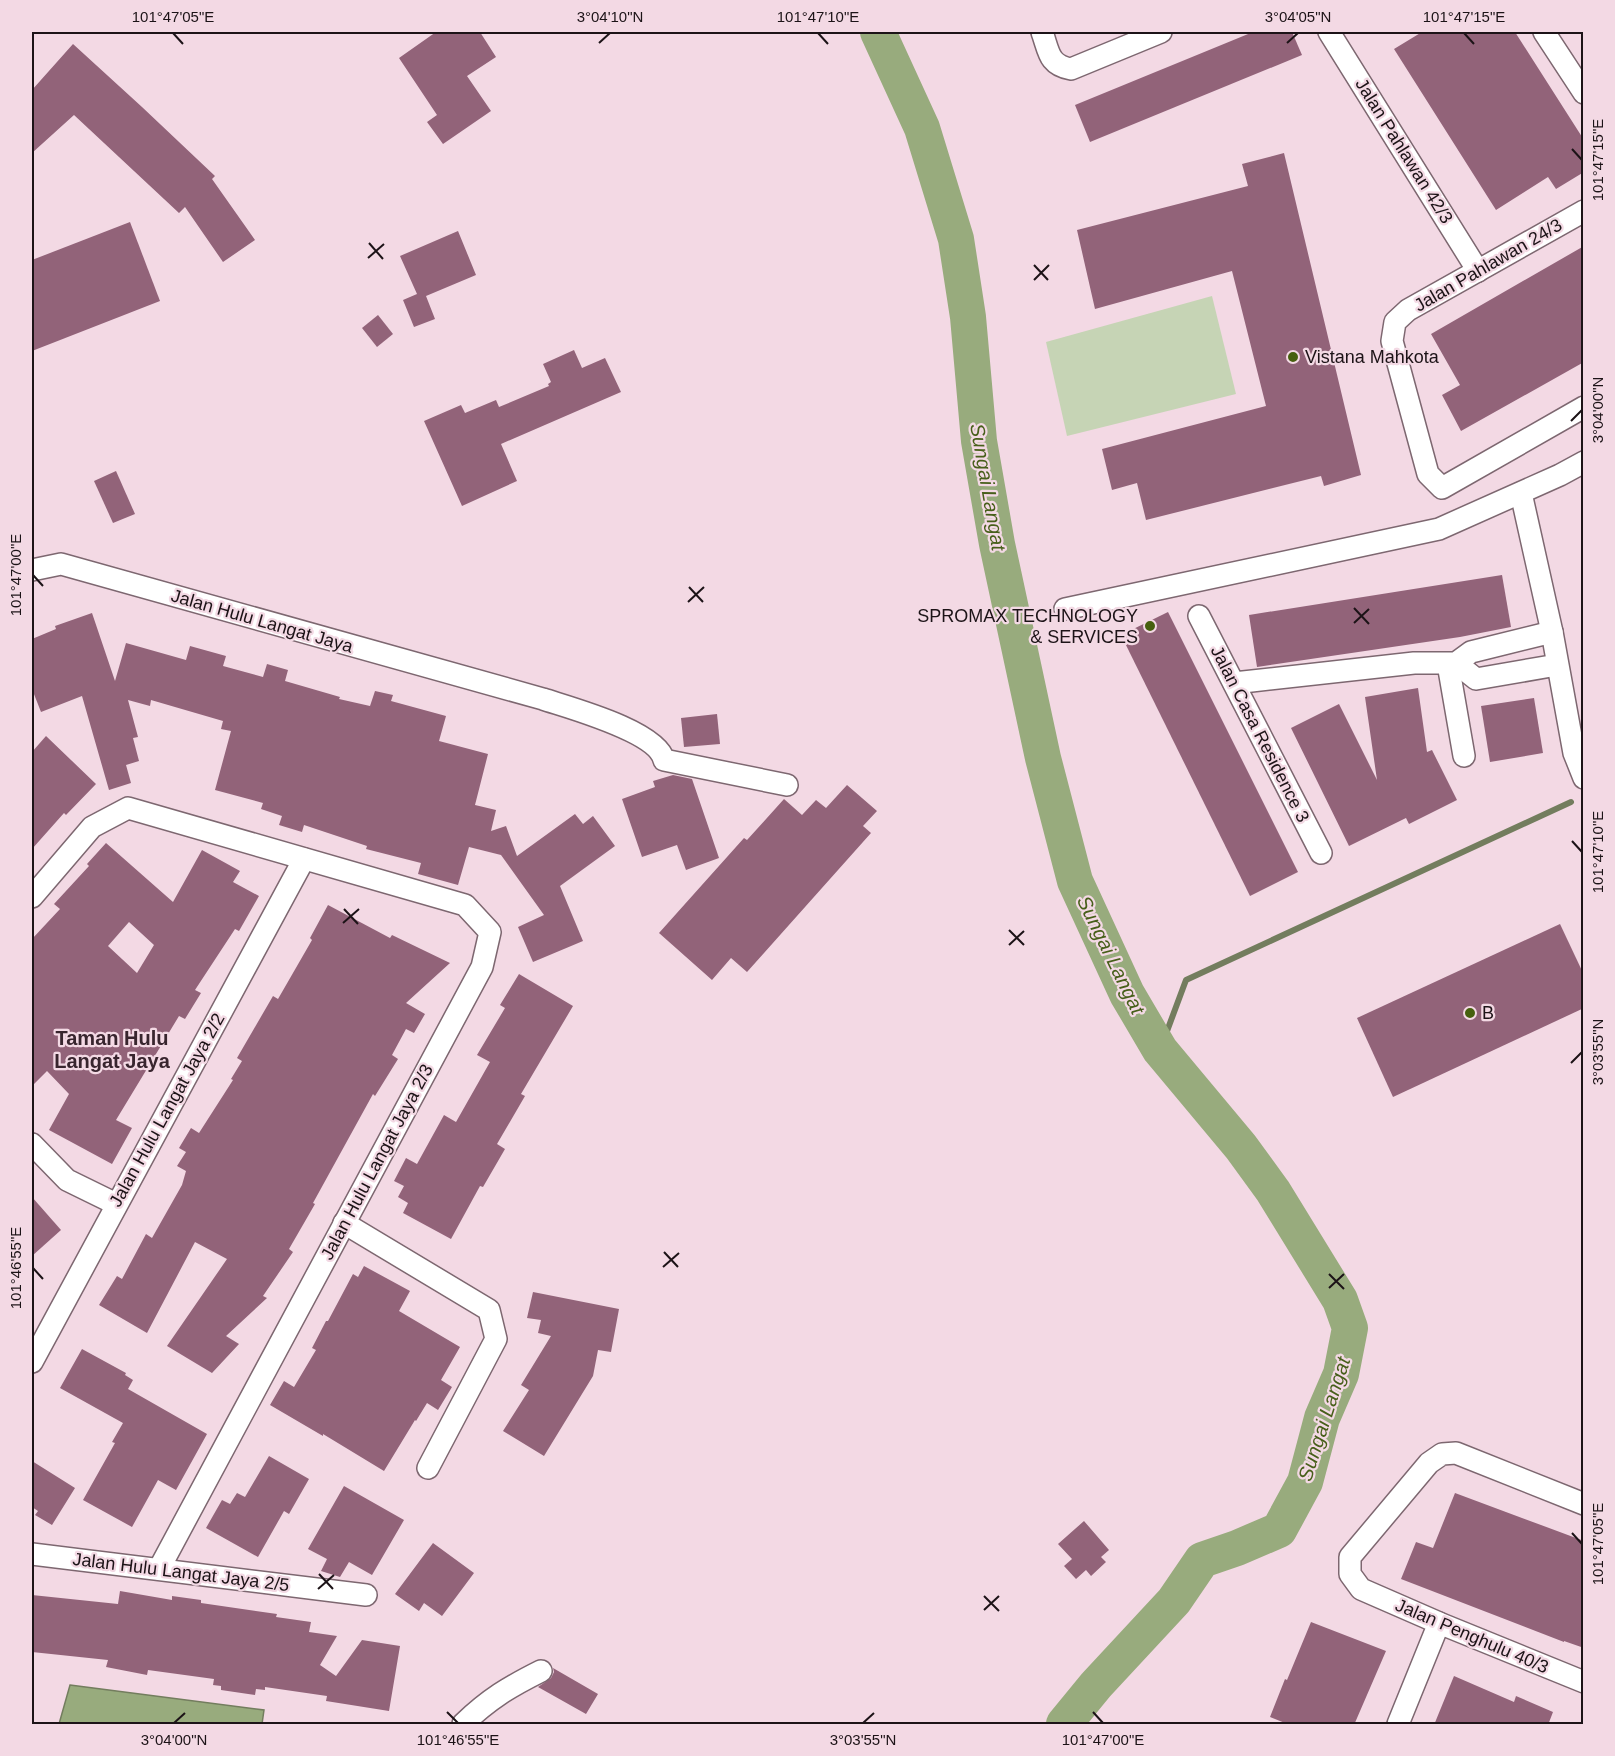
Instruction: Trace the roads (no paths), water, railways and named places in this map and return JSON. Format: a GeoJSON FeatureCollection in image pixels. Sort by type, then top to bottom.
{"type":"FeatureCollection","features":[{"type":"Feature","properties":{"kind":"street"},"geometry":{"type":"LineString","coordinates":[[1042,32],[1053,62],[1059,67],[1071,69],[1161,32]]}},
{"type":"Feature","properties":{"kind":"street","name":"Jalan Pahlawan 42/3"},"geometry":{"type":"LineString","coordinates":[[1329,32],[1478,271]]}},
{"type":"Feature","properties":{"kind":"street"},"geometry":{"type":"LineString","coordinates":[[1544,32],[1584,93]]}},
{"type":"Feature","properties":{"kind":"street","name":"Jalan Pahlawan 24/3"},"geometry":{"type":"LineString","coordinates":[[1584,211],[1408,310],[1395,322],[1392,341],[1428,474],[1442,488],[1584,407]]}},
{"type":"Feature","properties":{"kind":"street"},"geometry":{"type":"LineString","coordinates":[[1065,609],[1439,529],[1584,462]]}},
{"type":"Feature","properties":{"kind":"street"},"geometry":{"type":"LineString","coordinates":[[1521,493],[1552,632],[1574,753],[1584,778]]}},
{"type":"Feature","properties":{"kind":"street","name":"Jalan Hulu Langat Jaya"},"geometry":{"type":"LineString","coordinates":[[32,570],[61,564],[551,702],[645,737],[655,744],[663,754],[664,760],[787,785]]}},
{"type":"Feature","properties":{"kind":"street","name":"Jalan Casa Residence 3"},"geometry":{"type":"LineString","coordinates":[[1199,616],[1321,853]]}},
{"type":"Feature","properties":{"kind":"street"},"geometry":{"type":"LineString","coordinates":[[1452,664],[1471,652],[1552,632]]}},
{"type":"Feature","properties":{"kind":"street"},"geometry":{"type":"LineString","coordinates":[[1234,683],[1414,663],[1452,664],[1476,679],[1557,665]]}},
{"type":"Feature","properties":{"kind":"street"},"geometry":{"type":"LineString","coordinates":[[1452,664],[1464,756]]}},
{"type":"Feature","properties":{"kind":"street"},"geometry":{"type":"LineString","coordinates":[[32,897],[92,827],[128,808],[304,859]]}},
{"type":"Feature","properties":{"kind":"street","name":"Jalan Hulu Langat Jaya 2/2"},"geometry":{"type":"LineString","coordinates":[[32,1362],[304,859]]}},
{"type":"Feature","properties":{"kind":"street","name":"Jalan Hulu Langat Jaya 2/3"},"geometry":{"type":"LineString","coordinates":[[159,1569],[482,967],[490,932],[465,905],[304,859]]}},
{"type":"Feature","properties":{"kind":"street"},"geometry":{"type":"LineString","coordinates":[[32,1144],[67,1180],[116,1204]]}},
{"type":"Feature","properties":{"kind":"street"},"geometry":{"type":"LineString","coordinates":[[344,1223],[489,1310],[496,1340],[428,1468]]}},
{"type":"Feature","properties":{"kind":"street","name":"Jalan Penghulu 40/3"},"geometry":{"type":"LineString","coordinates":[[1584,1504],[1456,1453],[1442,1454],[1429,1463],[1350,1557],[1350,1574],[1361,1589],[1584,1682]]}},
{"type":"Feature","properties":{"kind":"street","name":"Jalan Hulu Langat Jaya 2/5"},"geometry":{"type":"LineString","coordinates":[[32,1554],[366,1595]]}},
{"type":"Feature","properties":{"kind":"street"},"geometry":{"type":"LineString","coordinates":[[1398,1725],[1439,1623]]}},
{"type":"Feature","properties":{"kind":"street"},"geometry":{"type":"LineString","coordinates":[[463,1725],[505,1689],[541,1671]]}},
{"type":"Feature","properties":{"kind":"waterway","name":"Sungai Langat"},"geometry":{"type":"LineString","coordinates":[[878,32],[922,128],[956,239],[968,317],[979,441],[997,544],[1043,758],[1075,881],[1127,994],[1160,1050],[1241,1147],[1273,1191],[1340,1300],[1350,1328],[1341,1374],[1322,1418],[1305,1482],[1279,1530],[1202,1560],[1174,1601],[1096,1685],[1064,1724]]}},
{"type":"Feature","properties":{"kind":"waterway"},"geometry":{"type":"LineString","coordinates":[[1160,1050],[1186,980],[1571,802]]}},
{"type":"Feature","properties":{"kind":"place","name":"Vistana Mahkota"},"geometry":{"type":"Point","coordinates":[1293,357]}},
{"type":"Feature","properties":{"kind":"place","name":"SPROMAX TECHNOLOGY & SERVICES"},"geometry":{"type":"Point","coordinates":[1150,626]}},
{"type":"Feature","properties":{"kind":"place","name":"B"},"geometry":{"type":"Point","coordinates":[1470,1013]}},
{"type":"Feature","properties":{"kind":"district","name":"Taman Hulu Langat Jaya"},"geometry":{"type":"Point","coordinates":[112,1050]}}]}
